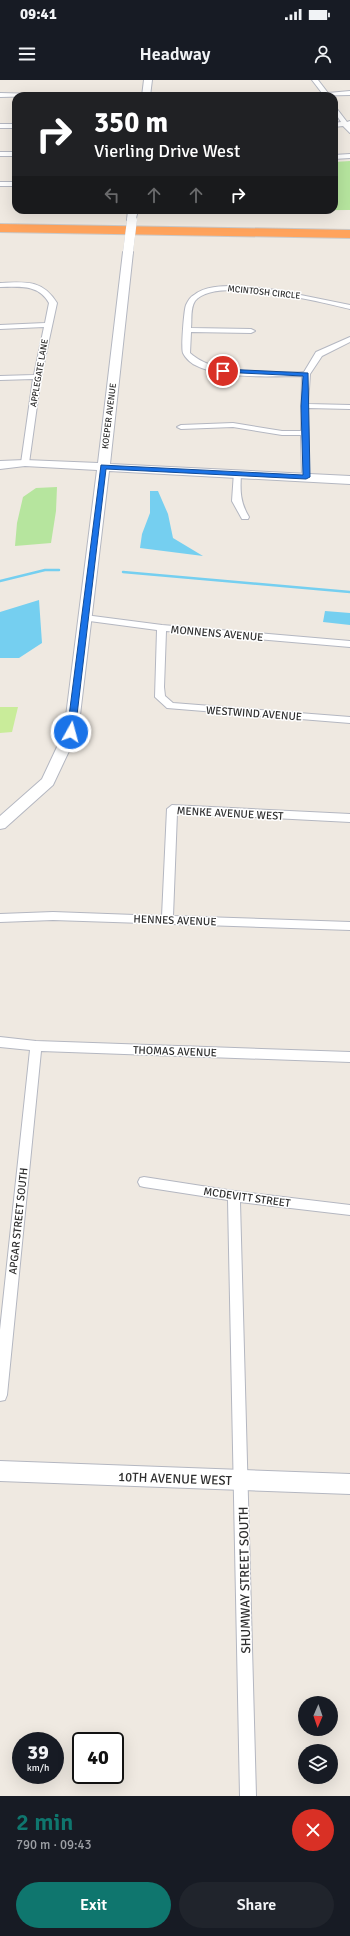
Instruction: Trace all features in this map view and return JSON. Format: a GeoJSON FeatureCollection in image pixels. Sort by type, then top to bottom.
{"type":"FeatureCollection","features":[{"type":"Feature","properties":{"kind":"highway"},"geometry":{"type":"LineString","coordinates":[[0,228],[350,234]]}},
{"type":"Feature","properties":{"kind":"highway"},"geometry":{"type":"LineString","coordinates":[[70,242],[350,246]]}},
{"type":"Feature","properties":{"kind":"street"},"geometry":{"type":"LineString","coordinates":[[146,92],[148,80]]}},
{"type":"Feature","properties":{"kind":"street"},"geometry":{"type":"LineString","coordinates":[[316,80],[324,92]]}},
{"type":"Feature","properties":{"kind":"street"},"geometry":{"type":"LineString","coordinates":[[338,94],[350,93]]}},
{"type":"Feature","properties":{"kind":"street"},"geometry":{"type":"LineString","coordinates":[[0,95],[12,95]]}},
{"type":"Feature","properties":{"kind":"street"},"geometry":{"type":"LineString","coordinates":[[338,112],[348,124],[350,131]]}},
{"type":"Feature","properties":{"kind":"street"},"geometry":{"type":"LineString","coordinates":[[338,125],[348,124]]}},
{"type":"Feature","properties":{"kind":"street"},"geometry":{"type":"LineString","coordinates":[[0,126],[12,126]]}},
{"type":"Feature","properties":{"kind":"street"},"geometry":{"type":"LineString","coordinates":[[0,154],[12,154]]}},
{"type":"Feature","properties":{"kind":"street"},"geometry":{"type":"LineString","coordinates":[[338,158],[350,156]]}},
{"type":"Feature","properties":{"kind":"street"},"geometry":{"type":"LineString","coordinates":[[0,184],[12,184]]}},
{"type":"Feature","properties":{"kind":"street","name":"KOEPER AVENUE"},"geometry":{"type":"LineString","coordinates":[[0,824],[48,782],[71,732],[132,215]]}},
{"type":"Feature","properties":{"kind":"street","name":"APPLEGATE LANE"},"geometry":{"type":"LineString","coordinates":[[0,285],[25,285],[41,287],[48,293],[53,303],[37,377],[25,463]]}},
{"type":"Feature","properties":{"kind":"street","name":"MCINTOSH CIRCLE"},"geometry":{"type":"LineString","coordinates":[[306,374],[223,371],[207,368],[192,361],[186,352],[188,330],[187,307],[194,297],[204,292],[223,288],[263,290],[302,295],[350,307]]}},
{"type":"Feature","properties":{"kind":"street"},"geometry":{"type":"LineString","coordinates":[[0,327],[47,326]]}},
{"type":"Feature","properties":{"kind":"street"},"geometry":{"type":"LineString","coordinates":[[188,330],[251,331]]}},
{"type":"Feature","properties":{"kind":"street"},"geometry":{"type":"LineString","coordinates":[[306,477],[304,406],[306,374],[319,354],[350,339]]}},
{"type":"Feature","properties":{"kind":"street"},"geometry":{"type":"LineString","coordinates":[[0,378],[37,377]]}},
{"type":"Feature","properties":{"kind":"street"},"geometry":{"type":"LineString","coordinates":[[304,406],[350,408]]}},
{"type":"Feature","properties":{"kind":"street"},"geometry":{"type":"LineString","coordinates":[[181,427],[233,425],[282,433],[305,433]]}},
{"type":"Feature","properties":{"kind":"street"},"geometry":{"type":"LineString","coordinates":[[0,465],[25,463],[350,480]]}},
{"type":"Feature","properties":{"kind":"street"},"geometry":{"type":"LineString","coordinates":[[237,474],[236,504],[245,516]]}},
{"type":"Feature","properties":{"kind":"street","name":"MONNENS AVENUE"},"geometry":{"type":"LineString","coordinates":[[85,618],[162,628],[350,644]]}},
{"type":"Feature","properties":{"kind":"street","name":"WESTWIND AVENUE"},"geometry":{"type":"LineString","coordinates":[[162,628],[159,687],[160,697],[170,706],[350,720]]}},
{"type":"Feature","properties":{"kind":"street","name":"MENKE AVENUE WEST"},"geometry":{"type":"LineString","coordinates":[[167,919],[172,809],[350,818]]}},
{"type":"Feature","properties":{"kind":"street","name":"HENNES AVENUE"},"geometry":{"type":"LineString","coordinates":[[0,918],[53,916],[350,926]]}},
{"type":"Feature","properties":{"kind":"street","name":"THOMAS AVENUE"},"geometry":{"type":"LineString","coordinates":[[0,1042],[36,1046],[350,1057]]}},
{"type":"Feature","properties":{"kind":"street","name":"APGAR STREET SOUTH"},"geometry":{"type":"LineString","coordinates":[[0,1395],[36,1046]]}},
{"type":"Feature","properties":{"kind":"street","name":"MCDEVITT STREET"},"geometry":{"type":"LineString","coordinates":[[144,1182],[234,1196],[350,1210]]}},
{"type":"Feature","properties":{"kind":"street","name":"SHUMWAY STREET SOUTH"},"geometry":{"type":"LineString","coordinates":[[234,1196],[242,1481],[248,1796]]}},
{"type":"Feature","properties":{"kind":"street","name":"10TH AVENUE WEST"},"geometry":{"type":"LineString","coordinates":[[0,1471],[350,1484]]}},
{"type":"Feature","properties":{"kind":"green space"},"geometry":{"type":"Polygon","coordinates":[[[350,161],[350,210],[338,210],[338,162],[350,161]]]}},
{"type":"Feature","properties":{"kind":"green space"},"geometry":{"type":"Polygon","coordinates":[[[57,487],[56,511],[51,543],[15,546],[17,523],[23,497],[36,488],[57,487]]]}},
{"type":"Feature","properties":{"kind":"green space"},"geometry":{"type":"Polygon","coordinates":[[[0,707],[18,707],[12,732],[0,733],[0,707]]]}},
{"type":"Feature","properties":{"kind":"water"},"geometry":{"type":"Polygon","coordinates":[[[150,491],[158,491],[168,514],[173,538],[203,556],[140,548],[142,534],[150,513],[150,491]]]}},
{"type":"Feature","properties":{"kind":"water"},"geometry":{"type":"Polygon","coordinates":[[[39,600],[42,643],[19,658],[0,658],[0,612],[39,600]]]}},
{"type":"Feature","properties":{"kind":"water"},"geometry":{"type":"Polygon","coordinates":[[[325,611],[350,613],[350,625],[323,622],[325,611]]]}},
{"type":"Feature","properties":{"kind":"waterway"},"geometry":{"type":"LineString","coordinates":[[0,581],[45,570],[59,570]]}},
{"type":"Feature","properties":{"kind":"waterway"},"geometry":{"type":"LineString","coordinates":[[123,572],[350,592]]}},
{"type":"Feature","properties":{"kind":"route"},"geometry":{"type":"LineString","coordinates":[[71,732],[103,467],[306,477],[304,406],[306,374],[223,371]]}}]}
